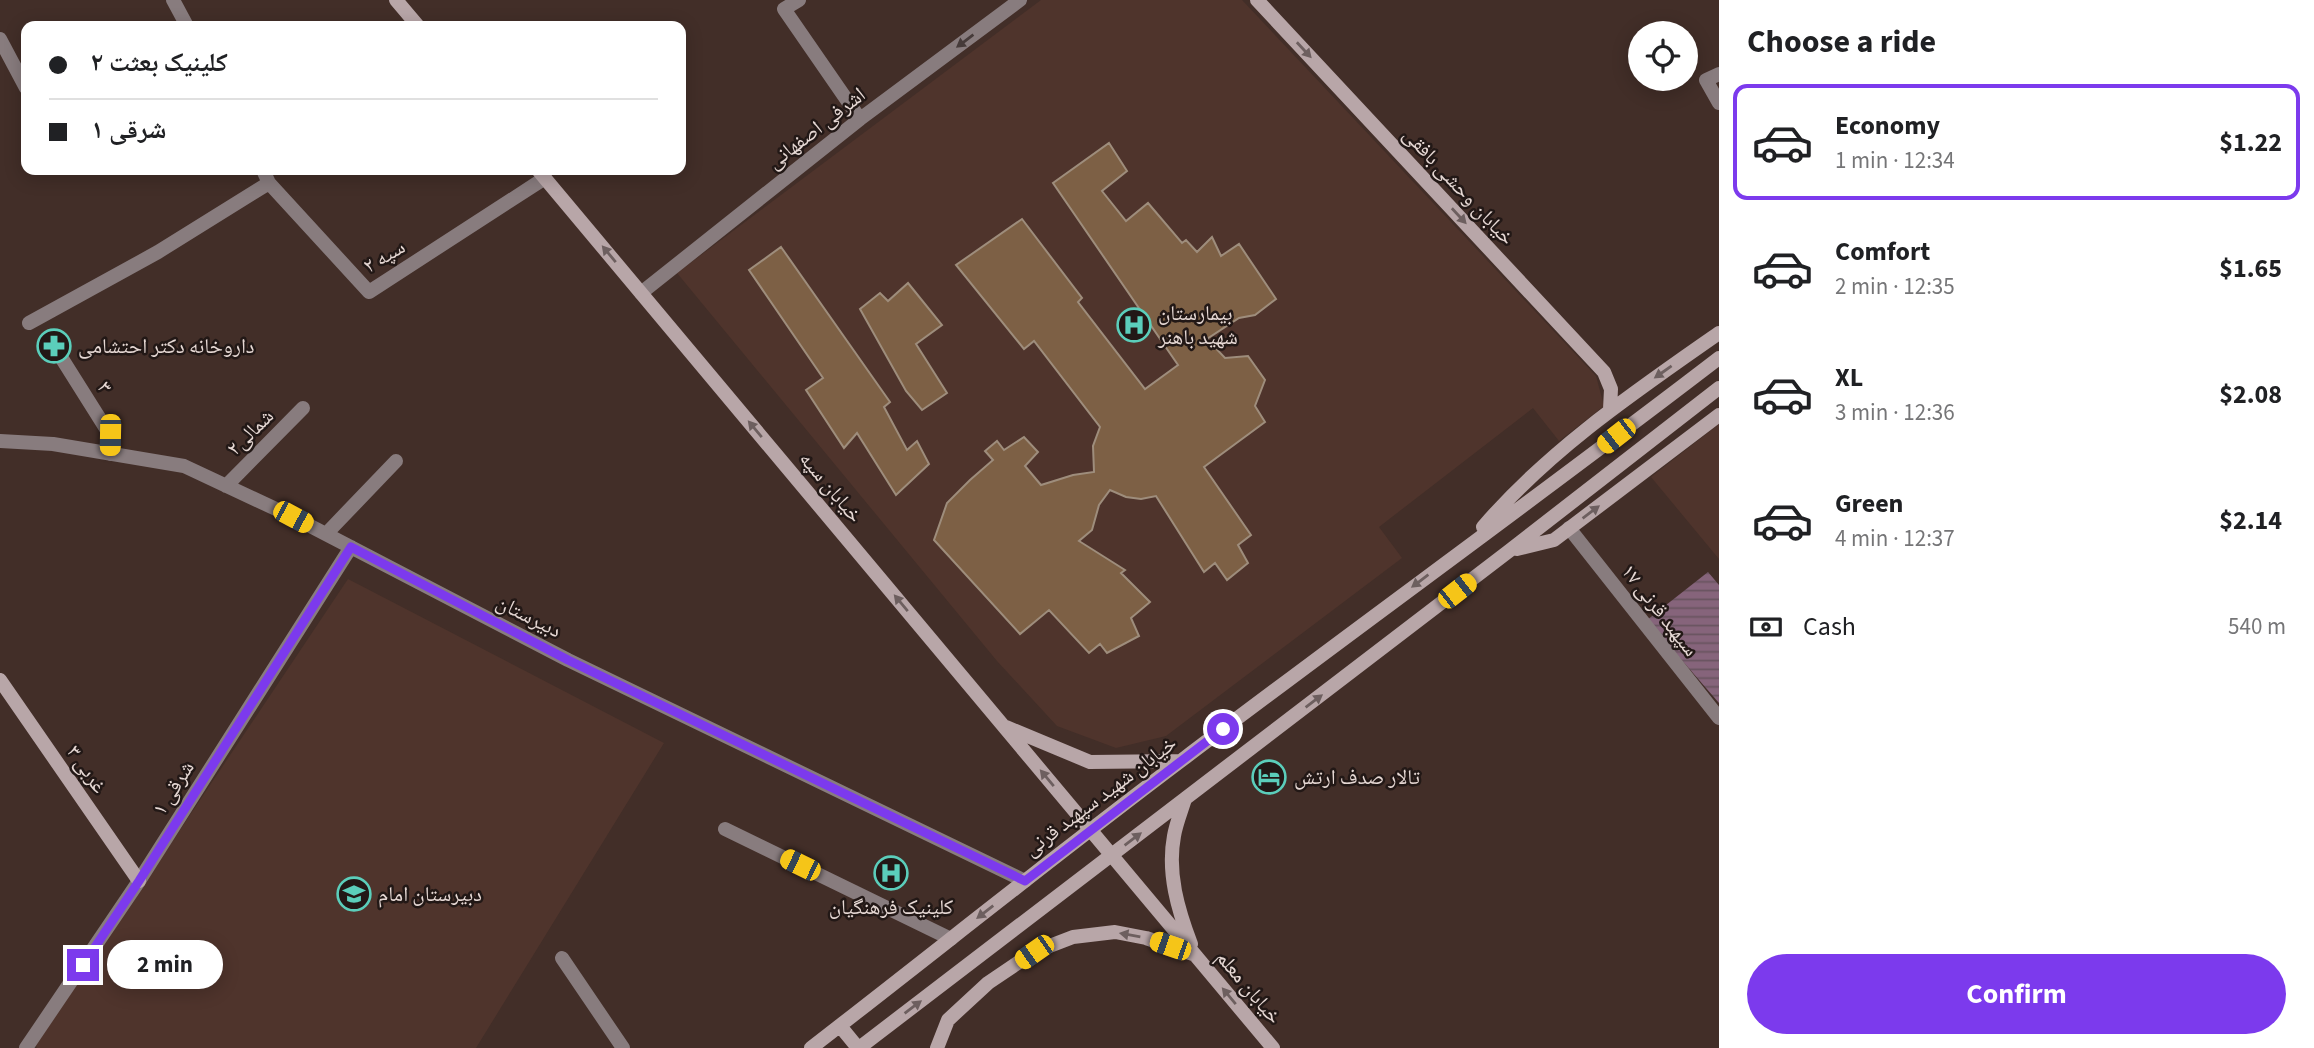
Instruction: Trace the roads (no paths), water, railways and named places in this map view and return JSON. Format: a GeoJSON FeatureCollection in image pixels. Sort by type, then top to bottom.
{"type":"FeatureCollection","features":[{"type":"Feature","properties":{"kind":"main road"},"geometry":{"type":"LineString","coordinates":[[396,0],[414,21]]}},
{"type":"Feature","properties":{"kind":"main road","name":"خیابان وحشی بافقی"},"geometry":{"type":"LineString","coordinates":[[1257,0],[1604,372],[1611,389],[1610,409]]}},
{"type":"Feature","properties":{"kind":"main road","name":"خیابان سپه"},"geometry":{"type":"LineString","coordinates":[[543,175],[1090,830]]}},
{"type":"Feature","properties":{"kind":"main road"},"geometry":{"type":"LineString","coordinates":[[1468,544],[1514,492],[1610,409],[1719,333]]}},
{"type":"Feature","properties":{"kind":"main road","name":"خیابان شهید سپهبد قرنی"},"geometry":{"type":"LineString","coordinates":[[811,1048],[1180,761],[1719,358]]}},
{"type":"Feature","properties":{"kind":"main road"},"geometry":{"type":"LineString","coordinates":[[840,1026],[858,1048],[1112,856],[1719,388]]}},
{"type":"Feature","properties":{"kind":"main road"},"geometry":{"type":"LineString","coordinates":[[1509,551],[1554,540],[1719,415]]}},
{"type":"Feature","properties":{"kind":"main road","name":"۳ غربی"},"geometry":{"type":"LineString","coordinates":[[1,683],[139,881]]}},
{"type":"Feature","properties":{"kind":"main road"},"geometry":{"type":"LineString","coordinates":[[1003,726],[1090,762],[1180,761]]}},
{"type":"Feature","properties":{"kind":"main road"},"geometry":{"type":"LineString","coordinates":[[1185,799],[1174,837],[1172,871],[1178,910],[1195,955]]}},
{"type":"Feature","properties":{"kind":"main road","name":"خیابان معلم"},"geometry":{"type":"LineString","coordinates":[[1090,830],[1272,1048]]}},
{"type":"Feature","properties":{"kind":"main road"},"geometry":{"type":"LineString","coordinates":[[937,1048],[948,1020],[988,983],[1034,952],[1073,937],[1115,933],[1146,938],[1195,955]]}},
{"type":"Feature","properties":{"kind":"street"},"geometry":{"type":"LineString","coordinates":[[173,0],[184,21]]}},
{"type":"Feature","properties":{"kind":"street"},"geometry":{"type":"LineString","coordinates":[[799,0],[784,9],[860,119]]}},
{"type":"Feature","properties":{"kind":"street","name":"اشرفی اصفهانی"},"geometry":{"type":"LineString","coordinates":[[641,293],[860,119],[1020,0]]}},
{"type":"Feature","properties":{"kind":"street"},"geometry":{"type":"LineString","coordinates":[[0,39],[21,79]]}},
{"type":"Feature","properties":{"kind":"street"},"geometry":{"type":"LineString","coordinates":[[1713,77],[1719,103]]}},
{"type":"Feature","properties":{"kind":"street","name":"سپه ۲"},"geometry":{"type":"LineString","coordinates":[[266,176],[369,292],[541,175]]}},
{"type":"Feature","properties":{"kind":"street"},"geometry":{"type":"LineString","coordinates":[[29,323],[158,252],[266,176]]}},
{"type":"Feature","properties":{"kind":"street","name":"۳"},"geometry":{"type":"LineString","coordinates":[[54,346],[110,435],[110,454]]}},
{"type":"Feature","properties":{"kind":"street","name":"شمالی۲"},"geometry":{"type":"LineString","coordinates":[[226,486],[303,408]]}},
{"type":"Feature","properties":{"kind":"street","name":"دبیرستان"},"geometry":{"type":"LineString","coordinates":[[0,441],[53,444],[184,466],[326,534],[568,660],[1025,881]]}},
{"type":"Feature","properties":{"kind":"street"},"geometry":{"type":"LineString","coordinates":[[326,534],[396,461]]}},
{"type":"Feature","properties":{"kind":"street","name":"سپهبد قرنی ۱۷"},"geometry":{"type":"LineString","coordinates":[[1569,528],[1719,718]]}},
{"type":"Feature","properties":{"kind":"street","name":"شرقی ۱"},"geometry":{"type":"LineString","coordinates":[[26,1048],[139,881],[351,547]]}},
{"type":"Feature","properties":{"kind":"street"},"geometry":{"type":"LineString","coordinates":[[725,829],[951,939]]}},
{"type":"Feature","properties":{"kind":"street"},"geometry":{"type":"LineString","coordinates":[[562,958],[623,1048]]}},
{"type":"Feature","properties":{"kind":"place","name":"بیمارستان شهید باهنر"},"geometry":{"type":"Point","coordinates":[1134,325]}},
{"type":"Feature","properties":{"kind":"place","name":"داروخانه دکتر احتشامی"},"geometry":{"type":"Point","coordinates":[54,346]}},
{"type":"Feature","properties":{"kind":"place","name":"تالار صدف ارتش"},"geometry":{"type":"Point","coordinates":[1269,777]}},
{"type":"Feature","properties":{"kind":"place","name":"کلینیک فرهنگیان"},"geometry":{"type":"Point","coordinates":[891,873]}},
{"type":"Feature","properties":{"kind":"place","name":"دبیرستان امام"},"geometry":{"type":"Point","coordinates":[354,894]}}]}
